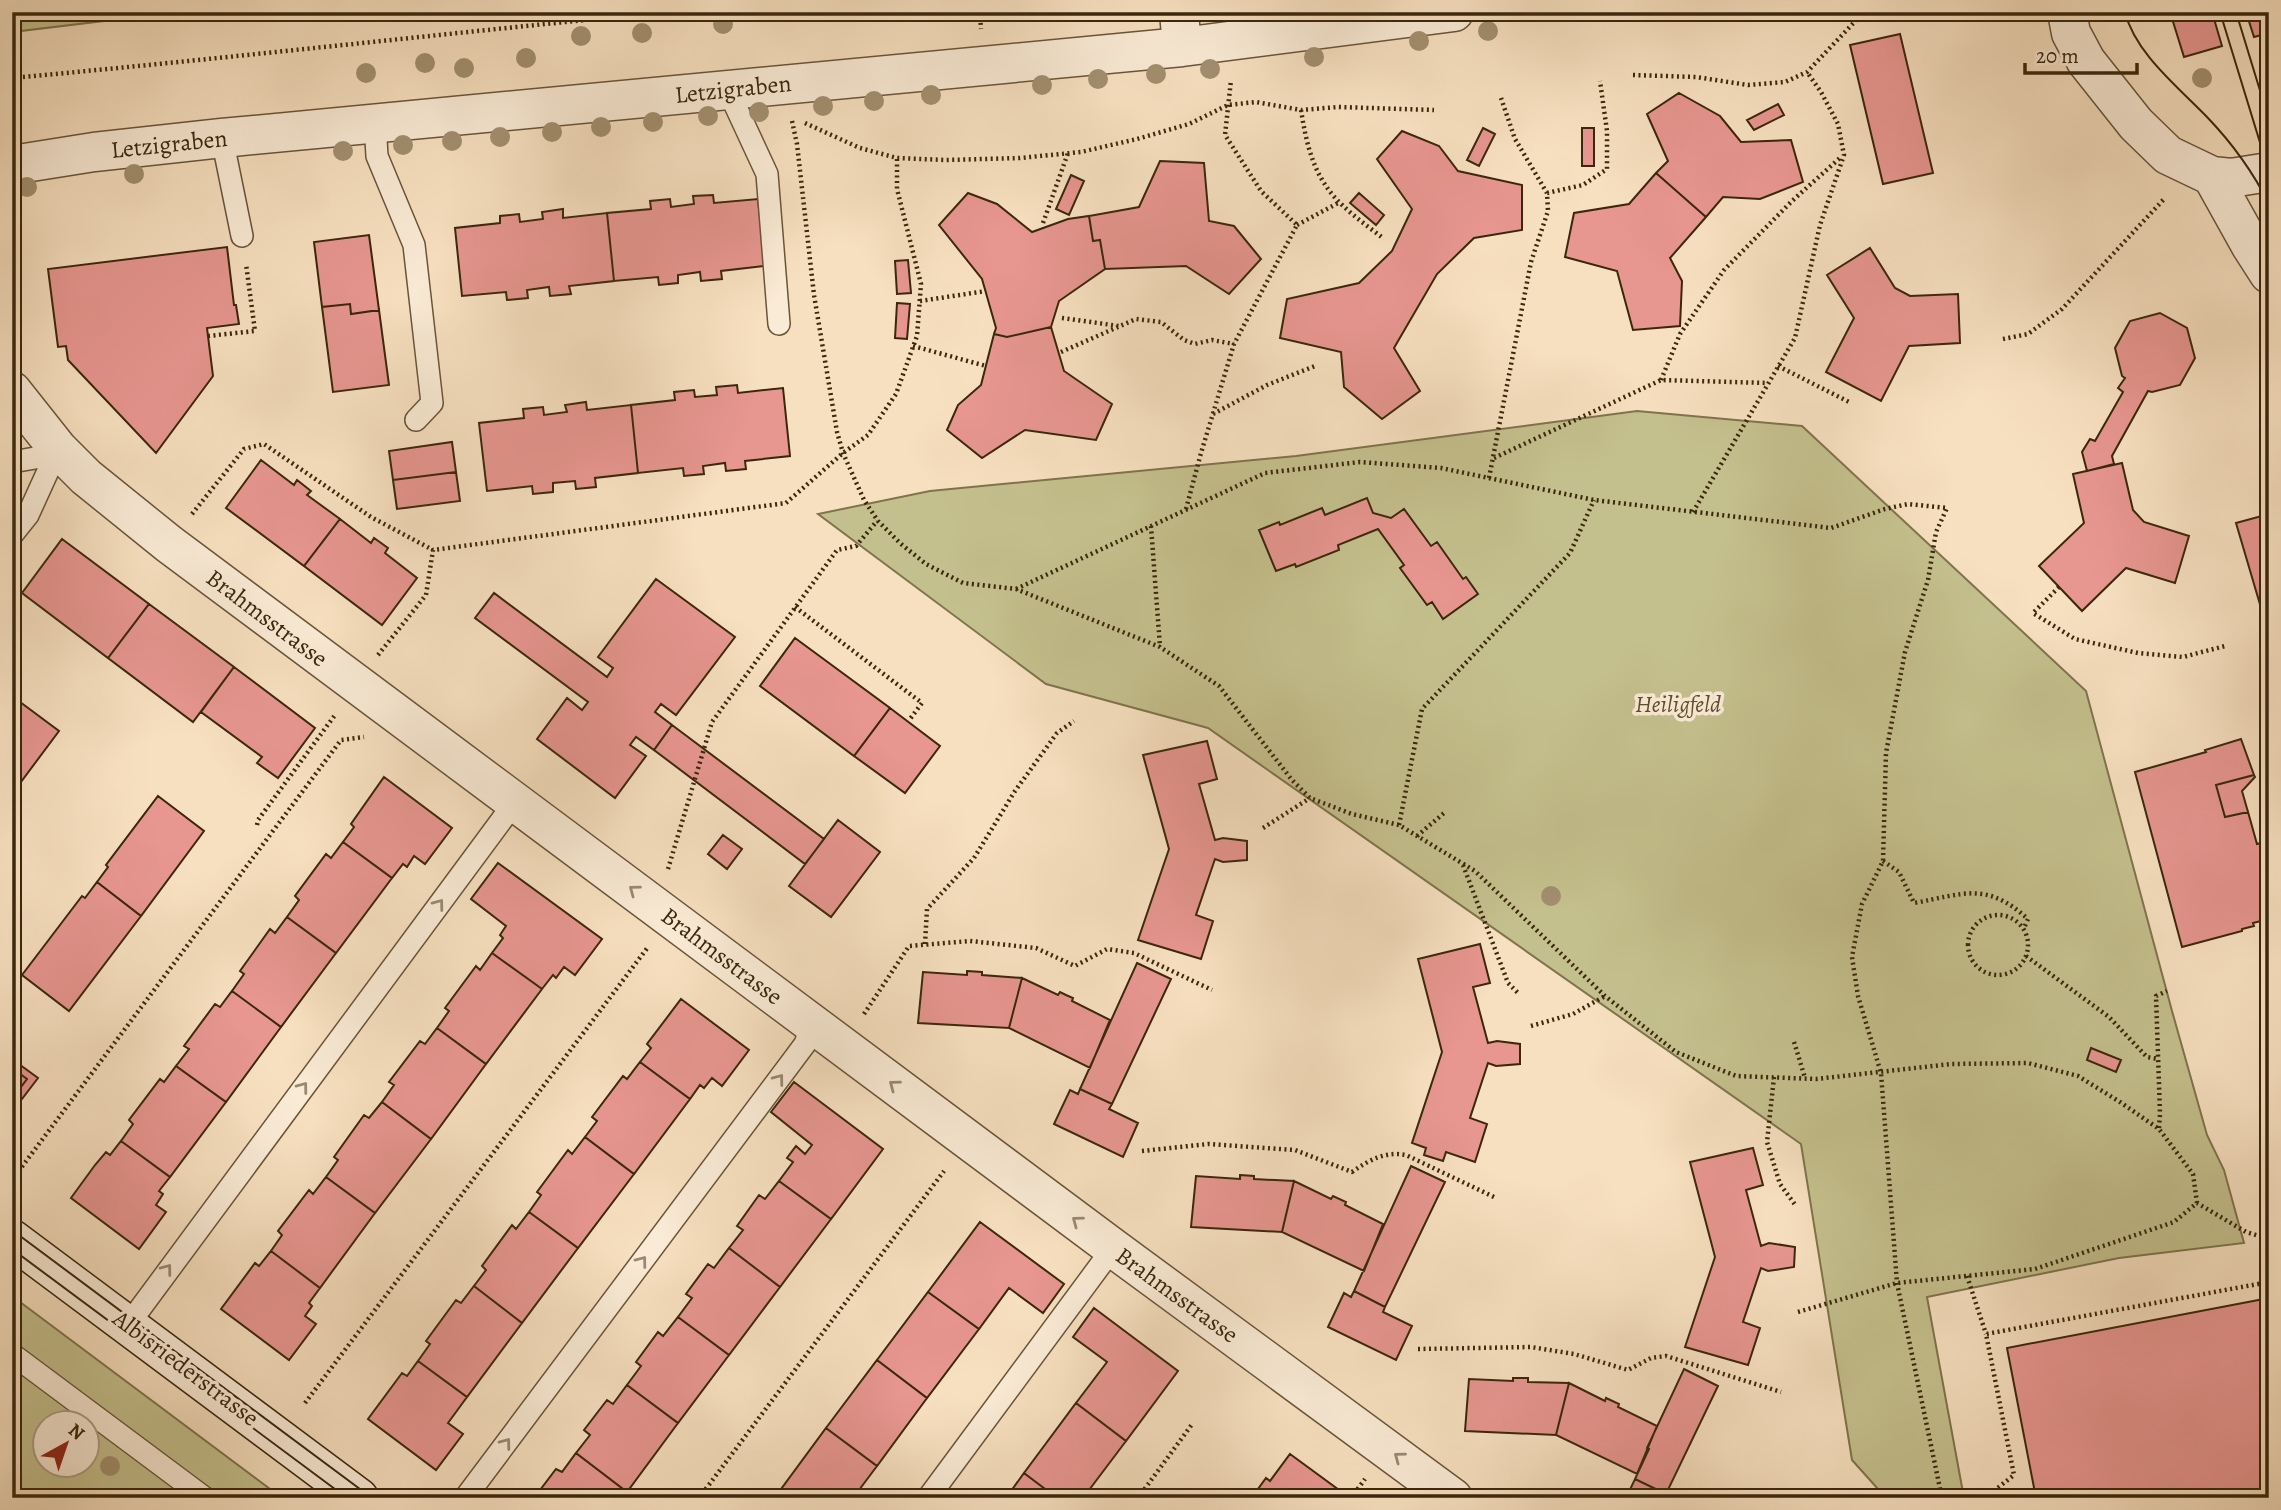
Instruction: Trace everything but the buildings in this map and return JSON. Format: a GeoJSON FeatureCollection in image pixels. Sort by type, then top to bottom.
{"type":"FeatureCollection","features":[{"type":"Feature","properties":{"kind":"street","name":"Letzigraben"},"geometry":{"type":"LineString","coordinates":[[12,165],[94,152],[222,138],[728,90],[1181,29],[1454,12]]}},
{"type":"Feature","properties":{"kind":"street"},"geometry":{"type":"LineString","coordinates":[[2067,12],[2071,33],[2086,61],[2136,124],[2168,155],[2212,176],[2231,178],[2269,172]]}},
{"type":"Feature","properties":{"kind":"street"},"geometry":{"type":"LineString","coordinates":[[2212,176],[2269,274]]}},
{"type":"Feature","properties":{"kind":"street","name":"Brahmsstrasse"},"geometry":{"type":"LineString","coordinates":[[12,391],[58,449],[86,477],[190,560],[1453,1498]]}},
{"type":"Feature","properties":{"kind":"street","name":"Albisriederstrasse"},"geometry":{"type":"LineString","coordinates":[[12,1239],[359,1498]]}},
{"type":"Feature","properties":{"kind":"lane"},"geometry":{"type":"LineString","coordinates":[[728,90],[767,174],[779,324]]}},
{"type":"Feature","properties":{"kind":"lane"},"geometry":{"type":"LineString","coordinates":[[375,123],[377,156],[414,245],[432,403],[416,420]]}},
{"type":"Feature","properties":{"kind":"lane"},"geometry":{"type":"LineString","coordinates":[[222,138],[242,236]]}},
{"type":"Feature","properties":{"kind":"lane"},"geometry":{"type":"LineString","coordinates":[[12,462],[35,458],[58,449]]}},
{"type":"Feature","properties":{"kind":"lane"},"geometry":{"type":"LineString","coordinates":[[12,535],[28,515],[58,449]]}},
{"type":"Feature","properties":{"kind":"lane"},"geometry":{"type":"LineString","coordinates":[[128,1325],[515,802]]}},
{"type":"Feature","properties":{"kind":"lane"},"geometry":{"type":"LineString","coordinates":[[465,1498],[805,1044],[812,1024]]}},
{"type":"Feature","properties":{"kind":"lane"},"geometry":{"type":"LineString","coordinates":[[928,1498],[1113,1248]]}},
{"type":"Feature","properties":{"kind":"lane"},"geometry":{"type":"LineString","coordinates":[[12,1354],[205,1498]]}},
{"type":"Feature","properties":{"kind":"path"},"geometry":{"type":"LineString","coordinates":[[12,78],[667,12]]}},
{"type":"Feature","properties":{"kind":"path"},"geometry":{"type":"LineString","coordinates":[[1633,75],[1696,77],[1748,85],[1785,82],[1807,72],[1864,12]]}},
{"type":"Feature","properties":{"kind":"path"},"geometry":{"type":"LineString","coordinates":[[1693,512],[1795,338],[1820,225],[1844,155],[1838,124],[1807,72]]}},
{"type":"Feature","properties":{"kind":"path"},"geometry":{"type":"LineString","coordinates":[[1231,74],[1225,135],[1261,191],[1297,225]]}},
{"type":"Feature","properties":{"kind":"path"},"geometry":{"type":"LineString","coordinates":[[1548,193],[1583,186],[1607,169],[1607,131],[1600,81]]}},
{"type":"Feature","properties":{"kind":"path"},"geometry":{"type":"LineString","coordinates":[[1489,478],[1531,262],[1548,211],[1548,193],[1515,139],[1502,98]]}},
{"type":"Feature","properties":{"kind":"path"},"geometry":{"type":"LineString","coordinates":[[1434,110],[1338,107],[1301,110],[1256,102],[1228,105],[1189,124],[1137,139],[1068,153],[1020,158],[946,160],[897,158],[860,148],[791,117],[797,144],[814,295],[837,432],[843,453],[864,500],[878,521],[926,564],[963,583],[1016,589],[1160,647],[1219,686],[1310,798],[1352,814],[1399,825],[1475,870],[1605,996],[1676,1052],[1736,1076],[1805,1078],[1881,1073],[1951,1064],[2028,1063],[2078,1076],[2159,1129],[2193,1174],[2197,1203]]}},
{"type":"Feature","properties":{"kind":"path"},"geometry":{"type":"LineString","coordinates":[[1301,110],[1307,143],[1324,183],[1340,202],[1384,239]]}},
{"type":"Feature","properties":{"kind":"path"},"geometry":{"type":"LineString","coordinates":[[1043,223],[1068,153]]}},
{"type":"Feature","properties":{"kind":"path"},"geometry":{"type":"LineString","coordinates":[[1661,380],[1680,334],[1724,270],[1792,201],[1844,155]]}},
{"type":"Feature","properties":{"kind":"path"},"geometry":{"type":"LineString","coordinates":[[190,517],[244,449],[264,444],[371,517],[433,550],[786,503],[843,453],[868,435],[896,394],[917,336],[921,284],[897,189],[897,158]]}},
{"type":"Feature","properties":{"kind":"path"},"geometry":{"type":"LineString","coordinates":[[2003,339],[2028,334],[2062,309],[2164,199]]}},
{"type":"Feature","properties":{"kind":"path"},"geometry":{"type":"LineString","coordinates":[[1186,510],[1234,344],[1297,225],[1340,202]]}},
{"type":"Feature","properties":{"kind":"path"},"geometry":{"type":"LineString","coordinates":[[208,336],[255,331],[242,236]]}},
{"type":"Feature","properties":{"kind":"path"},"geometry":{"type":"LineString","coordinates":[[920,300],[986,291]]}},
{"type":"Feature","properties":{"kind":"path"},"geometry":{"type":"LineString","coordinates":[[1062,318],[1120,326]]}},
{"type":"Feature","properties":{"kind":"path"},"geometry":{"type":"LineString","coordinates":[[1060,352],[1136,319],[1161,322],[1184,340],[1195,344],[1212,340],[1234,344]]}},
{"type":"Feature","properties":{"kind":"path"},"geometry":{"type":"LineString","coordinates":[[913,346],[986,366]]}},
{"type":"Feature","properties":{"kind":"path"},"geometry":{"type":"LineString","coordinates":[[1212,414],[1267,385],[1315,366]]}},
{"type":"Feature","properties":{"kind":"path"},"geometry":{"type":"LineString","coordinates":[[1778,366],[1851,403]]}},
{"type":"Feature","properties":{"kind":"path"},"geometry":{"type":"LineString","coordinates":[[1493,458],[1661,380],[1769,383]]}},
{"type":"Feature","properties":{"kind":"path"},"geometry":{"type":"LineString","coordinates":[[1016,589],[1265,473],[1360,462],[1441,468],[1594,500],[1831,528],[1908,504],[1947,508],[1936,532],[1928,580],[1905,652],[1886,753],[1883,862],[1862,904],[1853,957],[1858,996],[1881,1073],[1897,1283],[1942,1498]]}},
{"type":"Feature","properties":{"kind":"path"},"geometry":{"type":"LineString","coordinates":[[1399,825],[1422,709],[1570,553],[1594,500]]}},
{"type":"Feature","properties":{"kind":"path"},"geometry":{"type":"LineString","coordinates":[[668,870],[712,722],[837,550],[856,546],[878,521]]}},
{"type":"Feature","properties":{"kind":"path"},"geometry":{"type":"LineString","coordinates":[[1151,526],[1160,647]]}},
{"type":"Feature","properties":{"kind":"path"},"geometry":{"type":"LineString","coordinates":[[376,657],[426,595],[433,550]]}},
{"type":"Feature","properties":{"kind":"path"},"geometry":{"type":"LineString","coordinates":[[2059,587],[2033,613],[2075,639],[2138,653],[2183,657],[2225,646]]}},
{"type":"Feature","properties":{"kind":"path"},"geometry":{"type":"LineString","coordinates":[[795,607],[922,703],[910,719]]}},
{"type":"Feature","properties":{"kind":"path"},"geometry":{"type":"LineString","coordinates":[[257,825],[336,714]]}},
{"type":"Feature","properties":{"kind":"path"},"geometry":{"type":"LineString","coordinates":[[925,944],[928,909],[974,858],[1016,791],[1058,733],[1074,721]]}},
{"type":"Feature","properties":{"kind":"path"},"geometry":{"type":"LineString","coordinates":[[12,1180],[341,740],[363,736],[373,744]]}},
{"type":"Feature","properties":{"kind":"path"},"geometry":{"type":"LineString","coordinates":[[1263,828],[1310,798]]}},
{"type":"Feature","properties":{"kind":"path"},"geometry":{"type":"LineString","coordinates":[[1417,836],[1444,813]]}},
{"type":"Feature","properties":{"kind":"path"},"geometry":{"type":"LineString","coordinates":[[1883,862],[1899,872],[1914,903],[1976,892],[1998,898],[2016,908],[2028,919],[2024,928]]}},
{"type":"Feature","properties":{"kind":"path"},"geometry":{"type":"LineString","coordinates":[[1463,864],[1508,983],[1519,994]]}},
{"type":"Feature","properties":{"kind":"path"},"geometry":{"type":"LineString","coordinates":[[1994,914],[2005,915],[2024,928],[2028,939],[2026,956],[2017,969],[2006,974],[1993,975],[1981,971],[1971,961],[1967,949],[1969,936],[1974,925],[1983,918],[1994,914]]}},
{"type":"Feature","properties":{"kind":"path"},"geometry":{"type":"LineString","coordinates":[[863,1015],[909,946],[925,944],[970,941],[1036,948],[1075,966],[1107,950],[1134,953],[1212,989]]}},
{"type":"Feature","properties":{"kind":"path"},"geometry":{"type":"LineString","coordinates":[[305,1403],[649,946]]}},
{"type":"Feature","properties":{"kind":"path"},"geometry":{"type":"LineString","coordinates":[[2026,956],[2109,1017],[2147,1056],[2158,1059]]}},
{"type":"Feature","properties":{"kind":"path"},"geometry":{"type":"LineString","coordinates":[[2159,1129],[2156,996],[2167,991]]}},
{"type":"Feature","properties":{"kind":"path"},"geometry":{"type":"LineString","coordinates":[[1531,1026],[1573,1014],[1605,996]]}},
{"type":"Feature","properties":{"kind":"path"},"geometry":{"type":"LineString","coordinates":[[1794,1042],[1805,1078]]}},
{"type":"Feature","properties":{"kind":"path"},"geometry":{"type":"LineString","coordinates":[[1774,1077],[1767,1142],[1780,1184],[1796,1206]]}},
{"type":"Feature","properties":{"kind":"path"},"geometry":{"type":"LineString","coordinates":[[1142,1151],[1208,1144],[1295,1150],[1352,1172],[1367,1161],[1392,1153],[1406,1155],[1494,1196]]}},
{"type":"Feature","properties":{"kind":"path"},"geometry":{"type":"LineString","coordinates":[[699,1498],[946,1168]]}},
{"type":"Feature","properties":{"kind":"path"},"geometry":{"type":"LineString","coordinates":[[2197,1203],[2246,1232],[2269,1239]]}},
{"type":"Feature","properties":{"kind":"path"},"geometry":{"type":"LineString","coordinates":[[1798,1311],[1897,1283],[2035,1269],[2174,1222],[2197,1203]]}},
{"type":"Feature","properties":{"kind":"path"},"geometry":{"type":"LineString","coordinates":[[1967,1276],[1986,1334],[2014,1475],[1984,1498]]}},
{"type":"Feature","properties":{"kind":"path"},"geometry":{"type":"LineString","coordinates":[[1986,1334],[2269,1282]]}},
{"type":"Feature","properties":{"kind":"path"},"geometry":{"type":"LineString","coordinates":[[1418,1349],[1531,1347],[1574,1354],[1628,1370],[1651,1357],[1666,1356],[1781,1392]]}},
{"type":"Feature","properties":{"kind":"path"},"geometry":{"type":"LineString","coordinates":[[1138,1498],[1193,1423]]}},
{"type":"Feature","properties":{"kind":"path"},"geometry":{"type":"LineString","coordinates":[[1351,1498],[1372,1469]]}},
{"type":"Feature","properties":{"kind":"green space"},"geometry":{"type":"Polygon","coordinates":[[[12,12],[179,12],[12,32],[12,12]]]}},
{"type":"Feature","properties":{"kind":"green space","name":"Heiligfeld"},"geometry":{"type":"Polygon","coordinates":[[[1637,411],[1802,426],[2086,691],[2207,1135],[2224,1170],[2244,1243],[2119,1258],[1927,1297],[1964,1498],[1886,1498],[1852,1460],[1801,1144],[1208,728],[1046,684],[818,514],[930,491],[1296,456],[1637,411]]]}},
{"type":"Feature","properties":{"kind":"green space"},"geometry":{"type":"Polygon","coordinates":[[[12,1296],[282,1498],[12,1498],[12,1296]]]}},
{"type":"Feature","properties":{"kind":"tram line"},"geometry":{"type":"LineString","coordinates":[[2125,12],[2130,27],[2148,55],[2225,137],[2249,169],[2269,204]]}},
{"type":"Feature","properties":{"kind":"tram line"},"geometry":{"type":"LineString","coordinates":[[2220,12],[2269,172]]}},
{"type":"Feature","properties":{"kind":"tram line"},"geometry":{"type":"LineString","coordinates":[[2236,12],[2269,120]]}},
{"type":"Feature","properties":{"kind":"tram line"},"geometry":{"type":"LineString","coordinates":[[12,1230],[372,1498]]}},
{"type":"Feature","properties":{"kind":"tram line"},"geometry":{"type":"LineString","coordinates":[[12,1249],[347,1498]]}}]}
